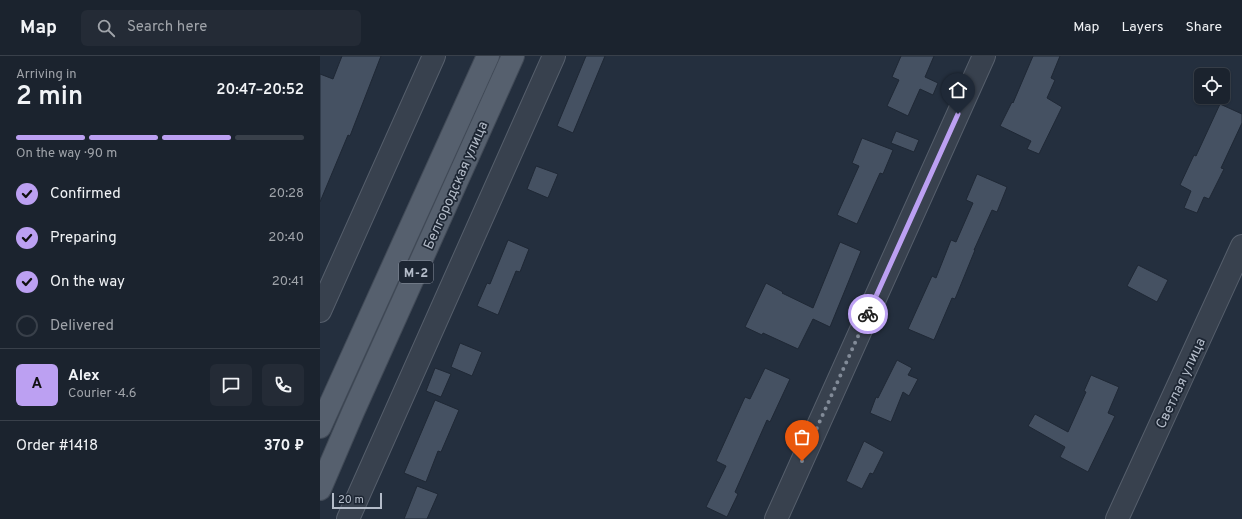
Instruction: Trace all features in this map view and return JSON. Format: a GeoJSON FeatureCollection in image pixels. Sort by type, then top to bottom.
{"type":"FeatureCollection","features":[{"type":"Feature","properties":{"kind":"main road","name":"Белгородская улица"},"geometry":{"type":"LineString","coordinates":[[320,427],[488,56]]}},
{"type":"Feature","properties":{"kind":"main road","name":"Белгородская улица"},"geometry":{"type":"LineString","coordinates":[[320,489],[353,412],[513,56]]}},
{"type":"Feature","properties":{"kind":"street"},"geometry":{"type":"LineString","coordinates":[[320,311],[434,56]]}},
{"type":"Feature","properties":{"kind":"street"},"geometry":{"type":"LineString","coordinates":[[348,519],[554,56]]}},
{"type":"Feature","properties":{"kind":"street"},"geometry":{"type":"LineString","coordinates":[[776,519],[984,56]]}},
{"type":"Feature","properties":{"kind":"street","name":"Светлая улица"},"geometry":{"type":"LineString","coordinates":[[1117,519],[1242,246]]}},
{"type":"Feature","properties":{"kind":"building"},"geometry":{"type":"Polygon","coordinates":[[[342,56],[381,56],[350,136],[348,135],[320,202],[320,74],[333,79],[342,56]]]}},
{"type":"Feature","properties":{"kind":"building"},"geometry":{"type":"Polygon","coordinates":[[[586,56],[605,56],[573,133],[557,126],[586,56]]]}},
{"type":"Feature","properties":{"kind":"building"},"geometry":{"type":"Polygon","coordinates":[[[901,56],[934,56],[925,77],[938,83],[933,95],[920,89],[908,116],[887,106],[899,80],[892,77],[901,56]]]}},
{"type":"Feature","properties":{"kind":"building"},"geometry":{"type":"Polygon","coordinates":[[[1033,56],[1060,56],[1051,78],[1055,80],[1047,98],[1062,107],[1039,154],[1027,149],[1031,141],[1000,126],[1012,102],[1013,103],[1033,56]]]}},
{"type":"Feature","properties":{"kind":"building"},"geometry":{"type":"Polygon","coordinates":[[[1220,104],[1242,114],[1242,123],[1221,168],[1224,169],[1209,199],[1204,197],[1197,213],[1184,208],[1191,191],[1180,185],[1194,155],[1196,156],[1220,104]]]}},
{"type":"Feature","properties":{"kind":"building"},"geometry":{"type":"Polygon","coordinates":[[[896,131],[919,140],[914,152],[891,143],[896,131]]]}},
{"type":"Feature","properties":{"kind":"building"},"geometry":{"type":"Polygon","coordinates":[[[862,138],[893,150],[883,174],[880,173],[857,224],[837,215],[859,166],[852,163],[862,138]]]}},
{"type":"Feature","properties":{"kind":"building"},"geometry":{"type":"Polygon","coordinates":[[[536,166],[558,174],[548,198],[527,189],[536,166]]]}},
{"type":"Feature","properties":{"kind":"building"},"geometry":{"type":"Polygon","coordinates":[[[977,174],[1007,187],[997,212],[992,210],[974,250],[955,299],[952,298],[934,340],[908,329],[932,276],[936,278],[951,240],[956,242],[973,203],[966,200],[977,174]]]}},
{"type":"Feature","properties":{"kind":"building"},"geometry":{"type":"Polygon","coordinates":[[[508,240],[529,249],[520,272],[516,271],[498,315],[477,306],[487,283],[490,284],[508,240]]]}},
{"type":"Feature","properties":{"kind":"building"},"geometry":{"type":"Polygon","coordinates":[[[840,242],[861,251],[830,327],[813,319],[798,349],[763,333],[762,335],[745,327],[766,283],[783,292],[782,293],[813,308],[840,242]]]}},
{"type":"Feature","properties":{"kind":"building"},"geometry":{"type":"Polygon","coordinates":[[[1138,265],[1168,280],[1157,302],[1127,286],[1138,265]]]}},
{"type":"Feature","properties":{"kind":"building"},"geometry":{"type":"Polygon","coordinates":[[[460,343],[482,352],[472,376],[451,367],[460,343]]]}},
{"type":"Feature","properties":{"kind":"building"},"geometry":{"type":"Polygon","coordinates":[[[897,360],[912,368],[908,375],[918,379],[909,396],[903,392],[891,422],[870,413],[876,397],[878,398],[897,360]]]}},
{"type":"Feature","properties":{"kind":"building"},"geometry":{"type":"Polygon","coordinates":[[[435,368],[451,374],[441,397],[426,391],[435,368]]]}},
{"type":"Feature","properties":{"kind":"building"},"geometry":{"type":"Polygon","coordinates":[[[765,368],[790,379],[770,422],[767,420],[735,492],[738,494],[727,517],[706,507],[726,466],[716,461],[745,397],[750,399],[765,368]]]}},
{"type":"Feature","properties":{"kind":"building"},"geometry":{"type":"Polygon","coordinates":[[[1091,375],[1119,387],[1108,413],[1115,416],[1088,472],[1060,457],[1065,447],[1028,426],[1035,414],[1068,432],[1086,392],[1084,391],[1091,375]]]}},
{"type":"Feature","properties":{"kind":"building"},"geometry":{"type":"Polygon","coordinates":[[[435,400],[459,410],[441,452],[438,451],[426,482],[404,473],[435,400]]]}},
{"type":"Feature","properties":{"kind":"building"},"geometry":{"type":"Polygon","coordinates":[[[864,441],[884,452],[873,474],[870,473],[862,489],[846,481],[864,441]]]}},
{"type":"Feature","properties":{"kind":"building"},"geometry":{"type":"Polygon","coordinates":[[[417,486],[438,494],[427,519],[404,519],[417,486]]]}},
{"type":"Feature","properties":{"kind":"way so far"},"geometry":{"type":"LineString","coordinates":[[802,461],[868,314]]}},
{"type":"Feature","properties":{"kind":"route"},"geometry":{"type":"LineString","coordinates":[[868,314],[958,114]]}}]}
